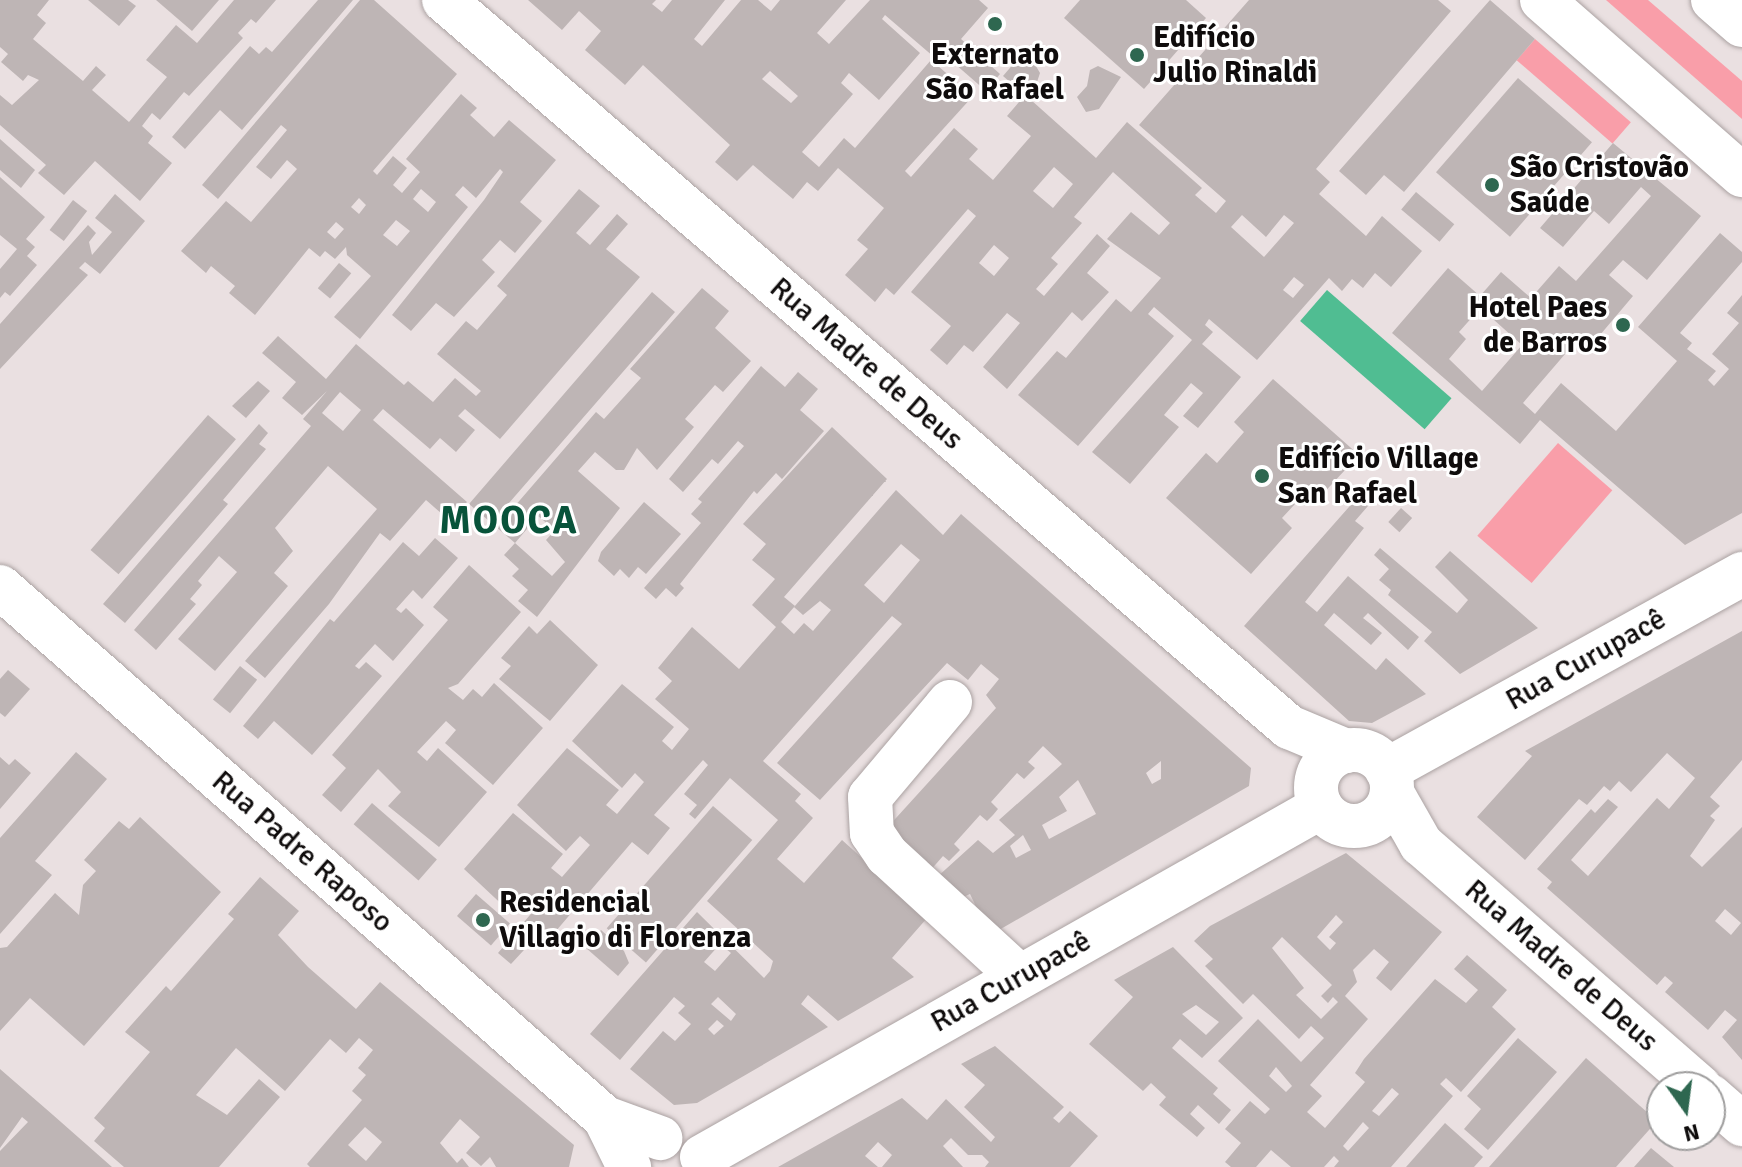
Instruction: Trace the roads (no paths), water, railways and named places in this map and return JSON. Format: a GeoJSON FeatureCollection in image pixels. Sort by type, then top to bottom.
{"type":"FeatureCollection","features":[{"type":"Feature","properties":{"kind":"street","name":"Rua Madre de Deus"},"geometry":{"type":"LineString","coordinates":[[444,0],[1289,727],[1346,751]]}},
{"type":"Feature","properties":{"kind":"street"},"geometry":{"type":"LineString","coordinates":[[1542,0],[1742,175]]}},
{"type":"Feature","properties":{"kind":"street"},"geometry":{"type":"LineString","coordinates":[[1713,0],[1742,25]]}},
{"type":"Feature","properties":{"kind":"street","name":"Rua Curupacê"},"geometry":{"type":"LineString","coordinates":[[1389,781],[1742,574]]}},
{"type":"Feature","properties":{"kind":"street","name":"Rua Padre Raposo"},"geometry":{"type":"LineString","coordinates":[[0,587],[605,1118],[640,1157]]}},
{"type":"Feature","properties":{"kind":"street"},"geometry":{"type":"LineString","coordinates":[[950,702],[870,797],[872,833],[887,855],[1020,977]]}},
{"type":"Feature","properties":{"kind":"street","name":"Rua Madre de Deus"},"geometry":{"type":"LineString","coordinates":[[1289,727],[1319,796]]}},
{"type":"Feature","properties":{"kind":"street"},"geometry":{"type":"LineString","coordinates":[[1346,751],[1370,754],[1389,781],[1382,814],[1362,825],[1339,823],[1319,796],[1326,763],[1346,751]]}},
{"type":"Feature","properties":{"kind":"street","name":"Rua Madre de Deus"},"geometry":{"type":"LineString","coordinates":[[1389,781],[1421,844],[1682,1071]]}},
{"type":"Feature","properties":{"kind":"street","name":"Rua Curupacê"},"geometry":{"type":"LineString","coordinates":[[704,1162],[1020,977],[1319,796]]}},
{"type":"Feature","properties":{"kind":"street","name":"Rua Madre de Deus"},"geometry":{"type":"LineString","coordinates":[[1362,825],[1421,844]]}},
{"type":"Feature","properties":{"kind":"street"},"geometry":{"type":"LineString","coordinates":[[1726,1110],[1742,1124]]}},
{"type":"Feature","properties":{"kind":"street"},"geometry":{"type":"LineString","coordinates":[[640,1157],[684,1141],[704,1162]]}},
{"type":"Feature","properties":{"kind":"place","name":"Externato São Rafael"},"geometry":{"type":"Point","coordinates":[995,24]}},
{"type":"Feature","properties":{"kind":"place","name":"Edifício Julio Rinaldi"},"geometry":{"type":"Point","coordinates":[1137,55]}},
{"type":"Feature","properties":{"kind":"place","name":"São Cristovão Saúde"},"geometry":{"type":"Point","coordinates":[1492,185]}},
{"type":"Feature","properties":{"kind":"place","name":"Hotel Paes de Barros"},"geometry":{"type":"Point","coordinates":[1623,325]}},
{"type":"Feature","properties":{"kind":"place","name":"Edifício Village San Rafael"},"geometry":{"type":"Point","coordinates":[1262,476]}},
{"type":"Feature","properties":{"kind":"place","name":"Residencial Villagio di Florenza"},"geometry":{"type":"Point","coordinates":[483,920]}},
{"type":"Feature","properties":{"kind":"district","name":"MOOCA"},"geometry":{"type":"Point","coordinates":[509,521]}}]}
